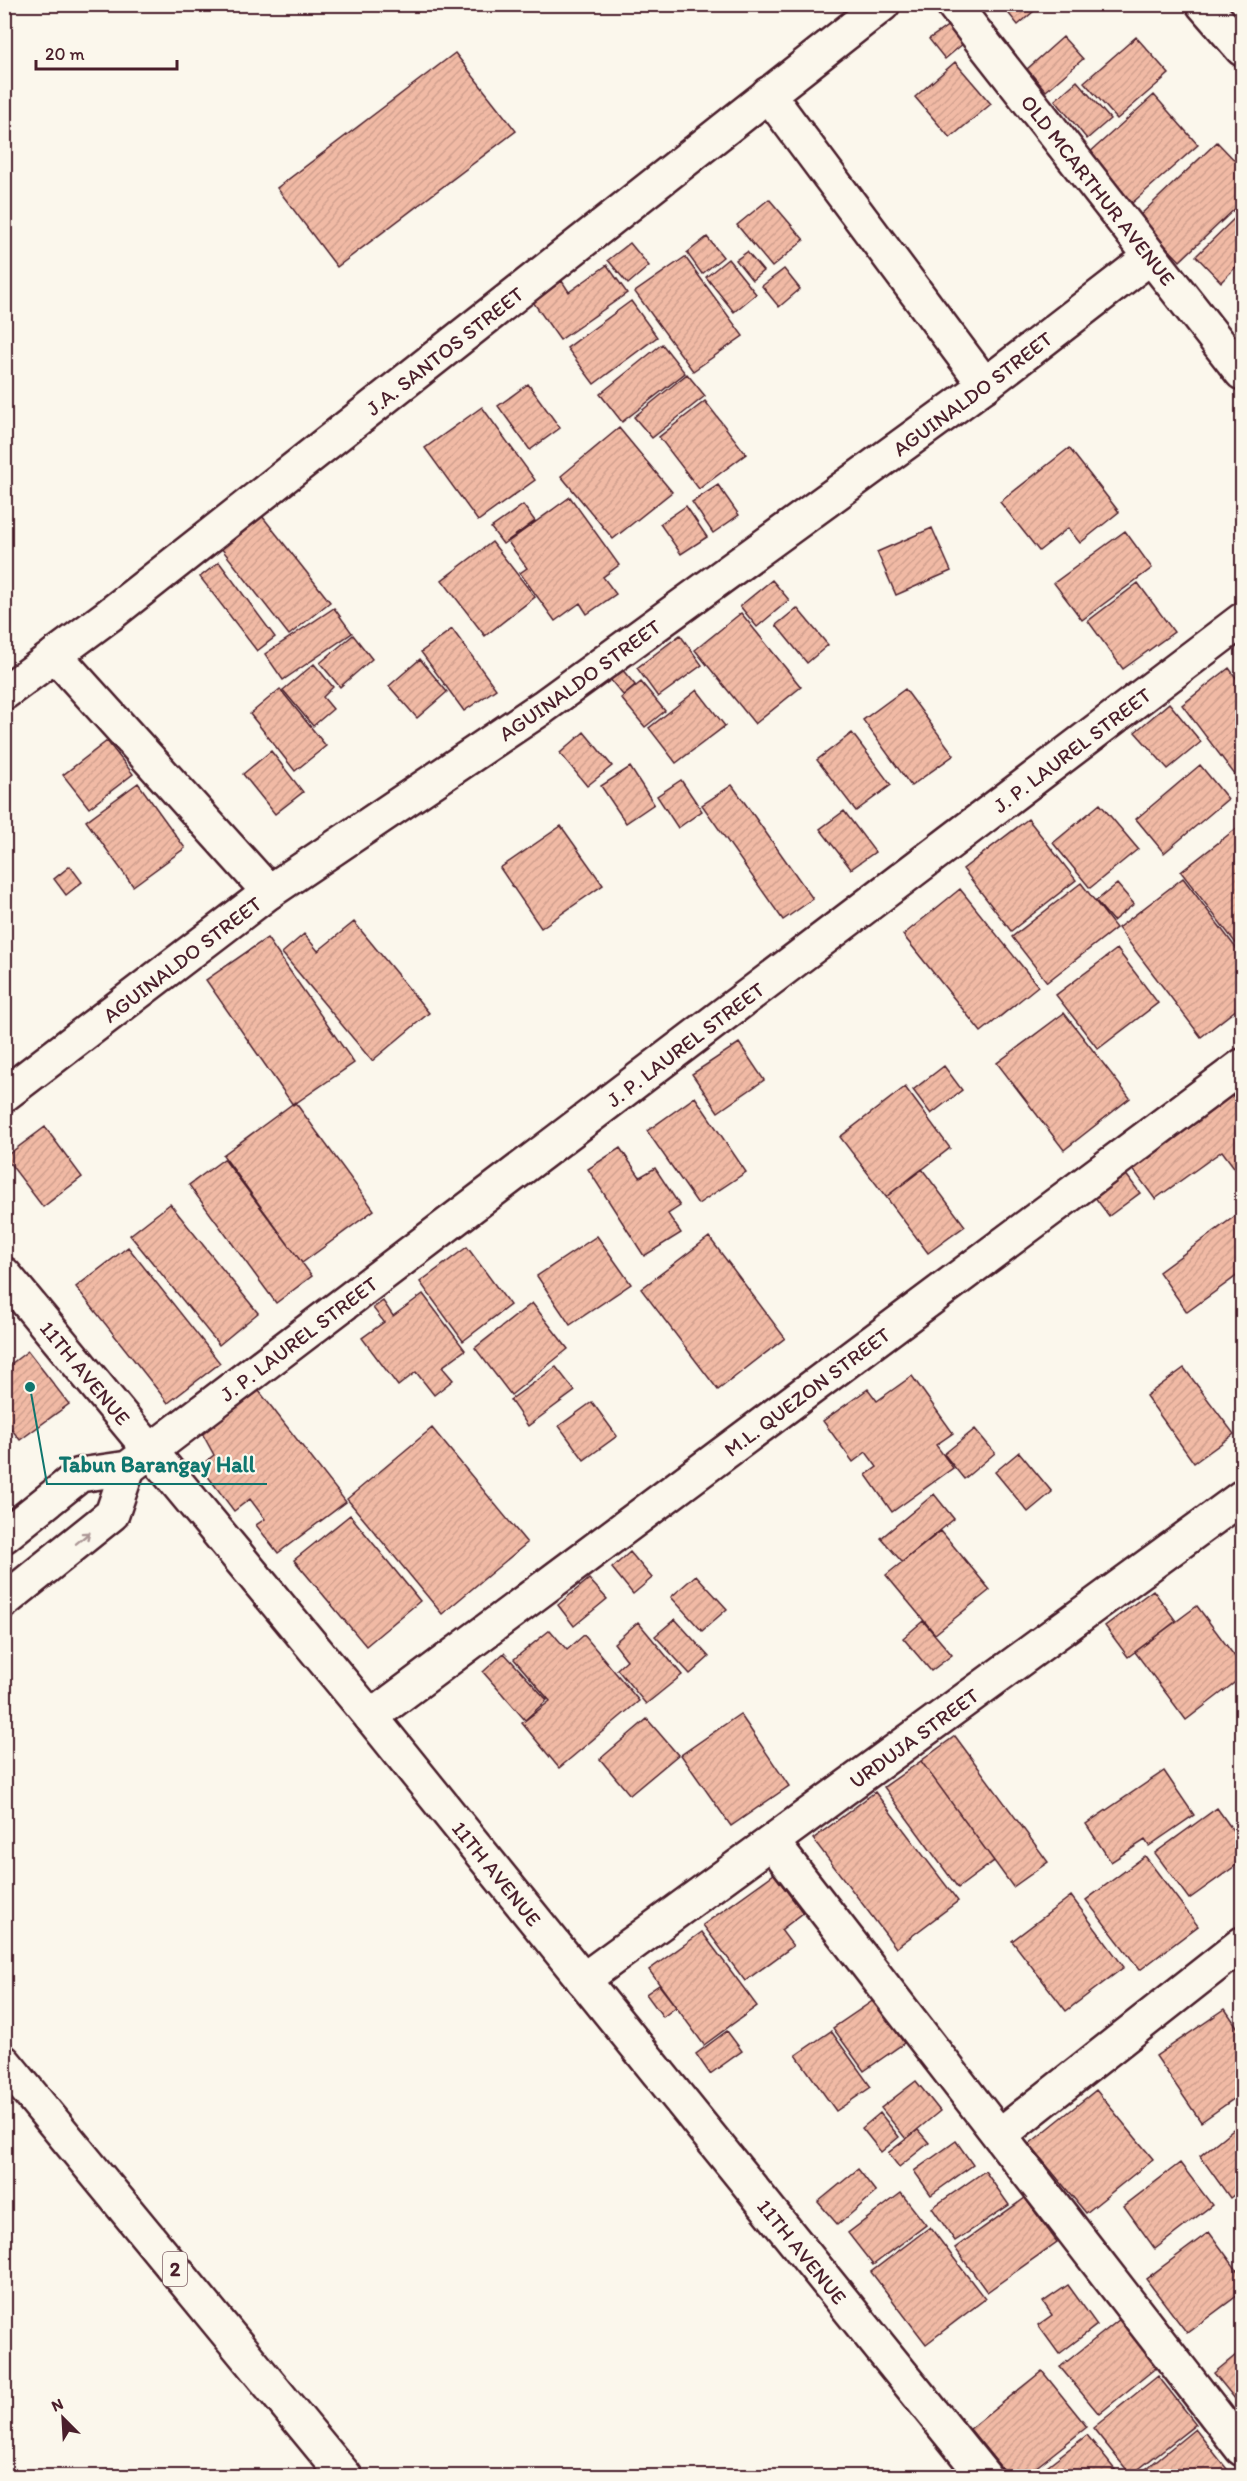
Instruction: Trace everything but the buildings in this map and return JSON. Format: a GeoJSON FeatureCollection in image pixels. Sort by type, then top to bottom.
{"type":"FeatureCollection","features":[{"type":"Feature","properties":{"kind":"main road","name":"J.A. SANTOS STREET"},"geometry":{"type":"LineString","coordinates":[[4,693],[108,616],[883,4]]}},
{"type":"Feature","properties":{"kind":"main road","name":"OLD MCARTHUR AVENUE"},"geometry":{"type":"LineString","coordinates":[[953,4],[1149,258],[1242,373]]}},
{"type":"Feature","properties":{"kind":"main road"},"geometry":{"type":"LineString","coordinates":[[1203,4],[1242,49]]}},
{"type":"Feature","properties":{"kind":"main road"},"geometry":{"type":"LineString","coordinates":[[768,94],[985,385]]}},
{"type":"Feature","properties":{"kind":"main road","name":"AGUINALDO STREET"},"geometry":{"type":"LineString","coordinates":[[4,1095],[269,892],[543,707],[985,385],[1149,258]]}},
{"type":"Feature","properties":{"kind":"main road","name":"J. P. LAUREL STREET"},"geometry":{"type":"LineString","coordinates":[[8,1533],[80,1475],[139,1459],[1242,620]]}},
{"type":"Feature","properties":{"kind":"main road"},"geometry":{"type":"LineString","coordinates":[[55,655],[269,892]]}},
{"type":"Feature","properties":{"kind":"main road","name":"M.L. QUEZON STREET"},"geometry":{"type":"LineString","coordinates":[[371,1717],[1242,1066]]}},
{"type":"Feature","properties":{"kind":"main road","name":"11TH AVENUE"},"geometry":{"type":"LineString","coordinates":[[4,1274],[139,1459],[371,1717],[984,2476]]}},
{"type":"Feature","properties":{"kind":"main road"},"geometry":{"type":"LineString","coordinates":[[4,1600],[112,1514],[139,1459]]}},
{"type":"Feature","properties":{"kind":"main road","name":"URDUJA STREET"},"geometry":{"type":"LineString","coordinates":[[583,1980],[1242,1497]]}},
{"type":"Feature","properties":{"kind":"main road"},"geometry":{"type":"LineString","coordinates":[[8,1533],[43,1570]]}},
{"type":"Feature","properties":{"kind":"main road"},"geometry":{"type":"LineString","coordinates":[[772,1842],[1242,2449]]}},
{"type":"Feature","properties":{"kind":"main road"},"geometry":{"type":"LineString","coordinates":[[1000,2135],[1242,1944]]}},
{"type":"Feature","properties":{"kind":"main road","name":"2"},"geometry":{"type":"LineString","coordinates":[[4,2062],[345,2476]]}},
{"type":"Feature","properties":{"kind":"place","name":"Tabun Barangay Hall"},"geometry":{"type":"Point","coordinates":[30,1387]}}]}
